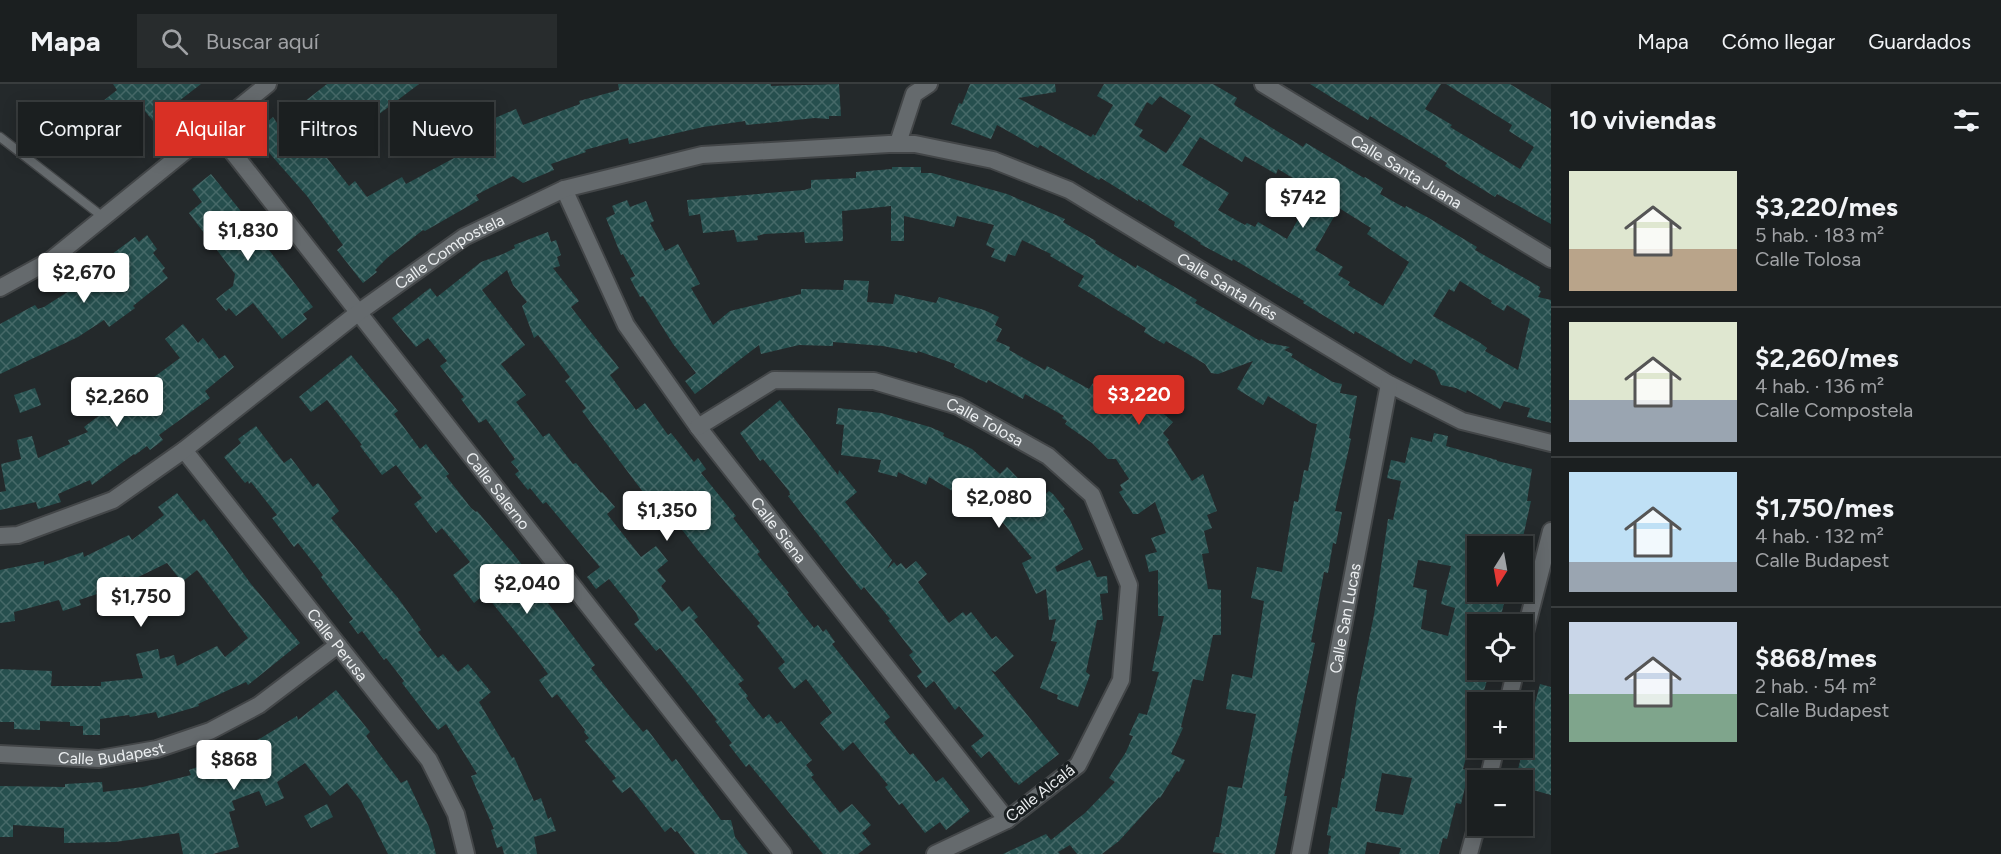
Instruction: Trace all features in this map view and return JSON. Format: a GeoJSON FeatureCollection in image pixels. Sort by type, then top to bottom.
{"type":"FeatureCollection","features":[{"type":"Feature","properties":{"kind":"street"},"geometry":{"type":"LineString","coordinates":[[245,102],[268,84]]}},
{"type":"Feature","properties":{"kind":"street"},"geometry":{"type":"LineString","coordinates":[[898,143],[914,94],[928,84]]}},
{"type":"Feature","properties":{"kind":"street","name":"Calle Santa Juana"},"geometry":{"type":"LineString","coordinates":[[1263,84],[1551,259]]}},
{"type":"Feature","properties":{"kind":"street","name":"Calle Compostela"},"geometry":{"type":"LineString","coordinates":[[0,536],[18,535],[113,500],[184,450],[358,312],[464,237],[564,189],[702,155],[898,143]]}},
{"type":"Feature","properties":{"kind":"street","name":"Calle Santa Inés"},"geometry":{"type":"LineString","coordinates":[[898,143],[915,144],[993,160],[1069,190],[1389,384],[1462,421],[1551,443]]}},
{"type":"Feature","properties":{"kind":"street"},"geometry":{"type":"LineString","coordinates":[[0,288],[51,260],[178,156]]}},
{"type":"Feature","properties":{"kind":"street","name":"Calle Salerno"},"geometry":{"type":"LineString","coordinates":[[236,156],[783,854]]}},
{"type":"Feature","properties":{"kind":"street","name":"Calle Siena"},"geometry":{"type":"LineString","coordinates":[[564,189],[626,325],[698,427],[1007,820]]}},
{"type":"Feature","properties":{"kind":"street","name":"Calle Tolosa"},"geometry":{"type":"LineString","coordinates":[[698,427],[774,380],[874,381],[958,406],[988,422],[1048,456],[1092,495],[1129,585],[1122,663]]}},
{"type":"Feature","properties":{"kind":"street","name":"Calle San Lucas"},"geometry":{"type":"LineString","coordinates":[[1300,854],[1389,384]]}},
{"type":"Feature","properties":{"kind":"street","name":"Calle Perusa"},"geometry":{"type":"LineString","coordinates":[[184,450],[429,760],[456,814],[466,854]]}},
{"type":"Feature","properties":{"kind":"street"},"geometry":{"type":"LineString","coordinates":[[1530,614],[1551,531]]}},
{"type":"Feature","properties":{"kind":"street","name":"Calle Budapest"},"geometry":{"type":"LineString","coordinates":[[0,754],[99,759],[157,749],[210,731],[259,705],[338,645]]}},
{"type":"Feature","properties":{"kind":"street","name":"Calle Alcalá"},"geometry":{"type":"LineString","coordinates":[[935,854],[1007,820],[1078,765],[1121,680],[1122,663]]}},
{"type":"Feature","properties":{"kind":"street"},"geometry":{"type":"LineString","coordinates":[[1469,854],[1474,836]]}},
{"type":"Feature","properties":{"kind":"lane"},"geometry":{"type":"LineString","coordinates":[[0,137],[104,217]]}},
{"type":"Feature","properties":{"kind":"building"},"geometry":{"type":"Polygon","coordinates":[[[113,84],[201,84],[178,102],[155,102],[155,119],[153,121],[143,109],[143,102],[102,102],[117,90],[113,84]]]}},
{"type":"Feature","properties":{"kind":"building"},"geometry":{"type":"Polygon","coordinates":[[[327,84],[419,84],[395,102],[390,102],[390,106],[378,115],[378,102],[304,102],[327,84]]]}},
{"type":"Feature","properties":{"kind":"building"},"geometry":{"type":"Polygon","coordinates":[[[618,84],[771,84],[771,86],[839,84],[841,116],[829,116],[829,119],[815,118],[746,125],[745,121],[703,127],[629,144],[628,138],[585,150],[586,152],[551,164],[554,170],[523,183],[513,176],[476,195],[479,200],[425,231],[423,230],[387,258],[375,270],[377,272],[363,283],[337,250],[343,245],[307,196],[267,150],[267,122],[273,117],[277,123],[279,121],[279,156],[325,156],[349,186],[355,181],[367,197],[402,177],[406,184],[458,156],[494,156],[494,118],[516,109],[523,125],[580,104],[579,101],[619,90],[618,84]]]}},
{"type":"Feature","properties":{"kind":"building"},"geometry":{"type":"Polygon","coordinates":[[[970,84],[1055,84],[1056,92],[1018,98],[1091,137],[1093,134],[1095,136],[1113,105],[1097,96],[1104,84],[1213,84],[1237,98],[1234,104],[1236,106],[1303,147],[1306,143],[1365,177],[1383,188],[1380,194],[1427,217],[1477,247],[1475,250],[1540,287],[1538,297],[1551,300],[1551,423],[1527,417],[1530,408],[1504,401],[1500,409],[1467,390],[1466,393],[1441,385],[1435,371],[1414,359],[1411,364],[1355,331],[1354,334],[1233,259],[1232,261],[1200,244],[1174,226],[1175,222],[1138,199],[1138,201],[1101,178],[1099,180],[1040,145],[1038,148],[997,125],[991,139],[951,124],[959,103],[962,104],[970,84]],[[1160,96],[1152,105],[1147,102],[1134,125],[1143,130],[1139,136],[1166,153],[1191,116],[1160,96]],[[1200,137],[1182,165],[1229,193],[1218,210],[1245,225],[1247,223],[1255,227],[1258,222],[1287,239],[1314,191],[1278,169],[1276,174],[1245,156],[1242,162],[1200,137]],[[1339,208],[1315,250],[1343,267],[1338,275],[1350,282],[1348,285],[1383,306],[1409,262],[1367,234],[1371,228],[1339,208]],[[1460,281],[1454,292],[1449,289],[1433,316],[1479,342],[1487,348],[1485,351],[1518,370],[1530,319],[1507,305],[1504,311],[1460,281]]]}},
{"type":"Feature","properties":{"kind":"building"},"geometry":{"type":"Polygon","coordinates":[[[1310,84],[1441,84],[1425,109],[1452,125],[1450,127],[1520,169],[1534,147],[1509,131],[1512,125],[1446,84],[1510,84],[1551,109],[1551,224],[1497,194],[1495,197],[1445,166],[1447,163],[1370,116],[1368,120],[1310,84]]]}},
{"type":"Feature","properties":{"kind":"building"},"geometry":{"type":"Polygon","coordinates":[[[892,167],[921,167],[921,173],[932,173],[1007,194],[1065,219],[1063,222],[1096,241],[1095,243],[1136,268],[1137,265],[1197,300],[1195,303],[1260,341],[1261,339],[1267,343],[1290,347],[1284,350],[1293,354],[1291,357],[1333,382],[1342,384],[1340,393],[1357,396],[1349,438],[1351,439],[1335,511],[1342,512],[1336,544],[1333,543],[1328,573],[1324,572],[1311,642],[1315,643],[1291,759],[1284,796],[1287,796],[1275,854],[1213,852],[1216,837],[1219,837],[1228,786],[1242,788],[1256,714],[1226,709],[1232,674],[1252,678],[1264,601],[1251,598],[1257,567],[1282,572],[1294,501],[1298,502],[1304,470],[1308,471],[1317,424],[1268,396],[1263,405],[1237,389],[1253,361],[1218,374],[1211,373],[1205,364],[1166,341],[1164,344],[1144,332],[1146,328],[1078,286],[1084,276],[1050,256],[1051,254],[1022,240],[1015,256],[1008,254],[1005,262],[991,257],[995,249],[986,245],[994,225],[957,216],[954,227],[904,216],[904,241],[891,241],[891,206],[842,211],[843,241],[805,243],[804,232],[764,234],[757,236],[758,240],[737,242],[734,230],[703,233],[700,214],[689,216],[687,200],[804,190],[811,188],[811,180],[856,178],[856,172],[892,169],[892,167]]]}},
{"type":"Feature","properties":{"kind":"building"},"geometry":{"type":"Polygon","coordinates":[[[211,174],[264,240],[262,241],[313,307],[303,314],[307,319],[282,339],[253,303],[236,316],[229,308],[226,311],[216,299],[233,286],[235,274],[189,213],[202,202],[192,189],[211,174]]]}},
{"type":"Feature","properties":{"kind":"building"},"geometry":{"type":"Polygon","coordinates":[[[627,200],[630,207],[646,201],[654,221],[650,223],[665,251],[678,244],[700,284],[691,288],[713,325],[730,311],[801,294],[801,289],[843,290],[844,280],[869,281],[867,302],[893,304],[895,294],[936,303],[939,297],[984,310],[999,317],[995,325],[1002,329],[996,341],[1010,347],[1009,350],[1045,370],[1047,366],[1089,389],[1093,383],[1130,409],[1143,396],[1173,422],[1163,433],[1169,440],[1167,442],[1192,481],[1203,474],[1217,511],[1207,515],[1212,528],[1204,531],[1209,553],[1202,554],[1208,589],[1221,590],[1221,635],[1213,635],[1203,681],[1193,679],[1181,727],[1183,728],[1171,754],[1185,760],[1179,772],[1177,771],[1160,798],[1119,841],[1102,854],[1077,854],[1070,845],[1058,852],[1060,854],[1003,854],[1046,834],[1051,840],[1085,813],[1115,782],[1109,778],[1126,752],[1133,736],[1129,735],[1139,713],[1147,715],[1159,672],[1152,671],[1164,616],[1158,616],[1158,570],[1149,572],[1145,555],[1157,552],[1151,538],[1166,533],[1155,502],[1138,514],[1133,514],[1119,492],[1123,490],[1120,485],[1129,479],[1116,459],[1108,459],[1092,443],[1065,424],[1067,421],[1062,418],[1064,416],[1025,394],[1023,399],[988,380],[987,383],[954,367],[955,364],[918,351],[917,353],[883,346],[833,342],[833,346],[799,345],[761,354],[759,345],[695,394],[685,381],[696,373],[673,344],[643,296],[640,297],[630,278],[635,276],[623,254],[621,255],[606,218],[615,214],[612,206],[627,200]]]}},
{"type":"Feature","properties":{"kind":"building"},"geometry":{"type":"Polygon","coordinates":[[[548,232],[551,242],[556,240],[561,255],[557,257],[560,266],[553,268],[579,301],[571,307],[619,368],[610,375],[636,410],[645,403],[668,435],[671,433],[694,462],[698,458],[706,469],[701,473],[736,516],[733,518],[760,552],[757,554],[814,628],[818,625],[823,632],[826,629],[835,642],[832,644],[890,717],[884,722],[910,755],[913,753],[936,782],[943,777],[970,811],[946,830],[940,822],[925,833],[902,803],[899,805],[885,787],[888,785],[853,742],[843,751],[820,723],[832,713],[806,679],[794,689],[778,668],[785,662],[757,626],[760,623],[700,553],[652,491],[646,496],[582,411],[586,408],[565,381],[570,377],[538,335],[534,338],[522,306],[527,302],[513,285],[507,270],[482,290],[525,345],[501,364],[526,395],[516,402],[543,437],[549,433],[573,464],[576,463],[615,507],[607,514],[641,557],[656,546],[668,561],[657,570],[666,581],[661,586],[682,612],[689,606],[698,617],[694,620],[744,680],[738,684],[763,719],[769,714],[777,724],[781,721],[812,760],[806,765],[814,775],[811,777],[840,813],[852,804],[871,825],[862,833],[871,844],[858,854],[823,854],[749,764],[746,767],[729,745],[732,743],[715,721],[717,720],[660,648],[656,651],[634,624],[639,620],[636,613],[609,579],[596,589],[587,577],[600,567],[546,502],[543,504],[515,474],[519,471],[511,462],[515,459],[486,419],[479,423],[461,399],[464,397],[440,366],[447,361],[428,338],[416,347],[392,318],[430,288],[437,297],[481,262],[515,248],[514,245],[548,232]]]}},
{"type":"Feature","properties":{"kind":"building"},"geometry":{"type":"Polygon","coordinates":[[[147,235],[157,249],[153,253],[165,268],[162,271],[168,278],[133,306],[135,308],[109,327],[104,320],[78,337],[0,374],[0,324],[35,305],[38,309],[44,307],[80,284],[77,280],[135,237],[139,242],[147,235]]]}},
{"type":"Feature","properties":{"kind":"building"},"geometry":{"type":"Polygon","coordinates":[[[183,324],[198,343],[203,338],[219,359],[225,355],[234,367],[205,391],[210,398],[159,435],[163,440],[150,450],[147,446],[92,485],[90,480],[58,494],[61,502],[38,509],[36,502],[0,510],[0,492],[6,491],[1,464],[21,459],[17,440],[32,436],[38,458],[70,444],[68,440],[88,432],[84,427],[118,401],[117,399],[129,389],[142,379],[146,383],[180,358],[165,339],[183,324]]]}},
{"type":"Feature","properties":{"kind":"building"},"geometry":{"type":"Polygon","coordinates":[[[351,355],[398,411],[394,414],[420,449],[426,444],[449,474],[446,476],[471,508],[477,511],[547,597],[545,599],[595,665],[591,668],[616,700],[643,732],[647,729],[672,762],[676,759],[721,820],[731,820],[735,837],[748,854],[695,854],[677,831],[675,832],[671,827],[665,832],[630,787],[622,793],[612,781],[616,778],[585,741],[589,738],[585,730],[557,694],[552,698],[539,680],[548,674],[535,656],[485,594],[474,603],[453,575],[470,562],[442,528],[436,533],[414,504],[422,498],[396,465],[382,475],[327,400],[311,412],[299,397],[351,355]]]}},
{"type":"Feature","properties":{"kind":"building"},"geometry":{"type":"Polygon","coordinates":[[[35,388],[41,405],[20,413],[14,395],[35,388]]]}},
{"type":"Feature","properties":{"kind":"building"},"geometry":{"type":"Polygon","coordinates":[[[780,400],[838,475],[839,470],[857,492],[845,502],[892,560],[887,569],[894,562],[897,566],[901,563],[906,569],[916,561],[927,574],[918,582],[949,623],[963,612],[966,616],[971,612],[992,639],[996,636],[1014,656],[995,672],[991,670],[1059,754],[1019,785],[989,751],[981,758],[971,746],[984,736],[959,706],[955,710],[934,681],[926,688],[917,676],[922,672],[909,655],[913,652],[888,620],[890,619],[864,587],[861,590],[788,496],[789,491],[763,459],[760,461],[740,433],[780,400]]]}},
{"type":"Feature","properties":{"kind":"building"},"geometry":{"type":"Polygon","coordinates":[[[838,408],[881,413],[930,427],[944,433],[943,436],[972,449],[1000,474],[1007,467],[1039,500],[1049,491],[1053,494],[1065,509],[1063,511],[1070,520],[1083,549],[1055,567],[1057,572],[1090,560],[1097,577],[1107,576],[1108,593],[1100,594],[1103,620],[1097,620],[1086,672],[1090,675],[1078,707],[1057,699],[1058,695],[1040,688],[1057,642],[1051,641],[1056,619],[1049,620],[1046,589],[1036,594],[1022,563],[1032,558],[994,512],[989,517],[978,511],[970,494],[966,499],[929,477],[926,485],[898,472],[897,477],[878,472],[881,460],[841,455],[844,425],[836,424],[838,408]]]}},
{"type":"Feature","properties":{"kind":"building"},"geometry":{"type":"Polygon","coordinates":[[[256,426],[284,463],[291,458],[313,487],[318,483],[339,511],[331,518],[398,598],[421,630],[418,632],[438,658],[443,654],[458,672],[468,664],[491,692],[479,702],[512,758],[514,757],[534,801],[541,798],[548,819],[551,817],[556,831],[534,837],[537,854],[504,854],[502,846],[497,848],[491,830],[494,829],[471,776],[477,774],[446,724],[438,730],[386,658],[384,660],[362,631],[358,634],[349,622],[353,619],[321,577],[323,575],[298,543],[294,547],[272,518],[277,515],[251,482],[245,483],[224,457],[241,443],[238,439],[256,426]]]}},
{"type":"Feature","properties":{"kind":"building"},"geometry":{"type":"Polygon","coordinates":[[[1434,433],[1448,436],[1446,446],[1532,469],[1527,501],[1531,501],[1523,536],[1467,536],[1467,602],[1504,602],[1501,614],[1467,614],[1467,680],[1487,680],[1484,692],[1467,692],[1467,754],[1463,769],[1467,770],[1467,779],[1461,804],[1456,803],[1447,839],[1443,838],[1439,854],[1399,854],[1401,848],[1367,842],[1365,854],[1328,854],[1331,836],[1327,835],[1332,807],[1337,808],[1342,778],[1344,779],[1357,697],[1374,615],[1388,519],[1393,520],[1401,481],[1387,478],[1391,460],[1405,463],[1411,437],[1432,442],[1434,433]],[[1418,560],[1413,587],[1427,590],[1421,629],[1448,636],[1455,608],[1441,604],[1451,566],[1418,560]],[[1382,773],[1375,811],[1403,815],[1412,778],[1382,773]]]}},
{"type":"Feature","properties":{"kind":"building"},"geometry":{"type":"Polygon","coordinates":[[[177,493],[200,522],[204,519],[251,584],[300,643],[248,685],[246,682],[198,704],[199,706],[158,718],[156,712],[100,719],[100,735],[83,735],[83,726],[70,726],[70,722],[40,721],[40,730],[14,729],[14,722],[0,722],[0,669],[52,671],[51,686],[101,686],[101,682],[143,678],[136,654],[158,649],[160,659],[174,655],[177,666],[217,646],[225,657],[248,638],[197,570],[182,582],[167,563],[128,582],[125,576],[96,591],[97,594],[79,600],[81,605],[63,611],[59,600],[14,612],[15,621],[0,623],[0,570],[44,561],[44,565],[83,552],[84,557],[129,535],[132,540],[164,515],[158,507],[177,493]]]}},
{"type":"Feature","properties":{"kind":"building"},"geometry":{"type":"Polygon","coordinates":[[[1540,684],[1551,687],[1551,795],[1533,790],[1533,770],[1518,770],[1521,758],[1533,758],[1533,711],[1540,684]]]}},
{"type":"Feature","properties":{"kind":"building"},"geometry":{"type":"Polygon","coordinates":[[[336,690],[370,732],[366,736],[401,783],[407,780],[429,827],[436,854],[388,854],[361,801],[347,783],[330,796],[305,763],[277,782],[284,798],[266,806],[259,791],[232,801],[235,810],[229,812],[239,847],[213,854],[183,854],[179,833],[115,842],[64,843],[64,828],[13,825],[13,837],[0,837],[0,786],[65,787],[65,784],[102,782],[103,792],[143,787],[191,775],[189,770],[232,755],[231,752],[261,738],[297,716],[298,720],[336,690]]]}},
{"type":"Feature","properties":{"kind":"building"},"geometry":{"type":"Polygon","coordinates":[[[327,804],[333,817],[311,828],[304,816],[327,804]]]}}]}
